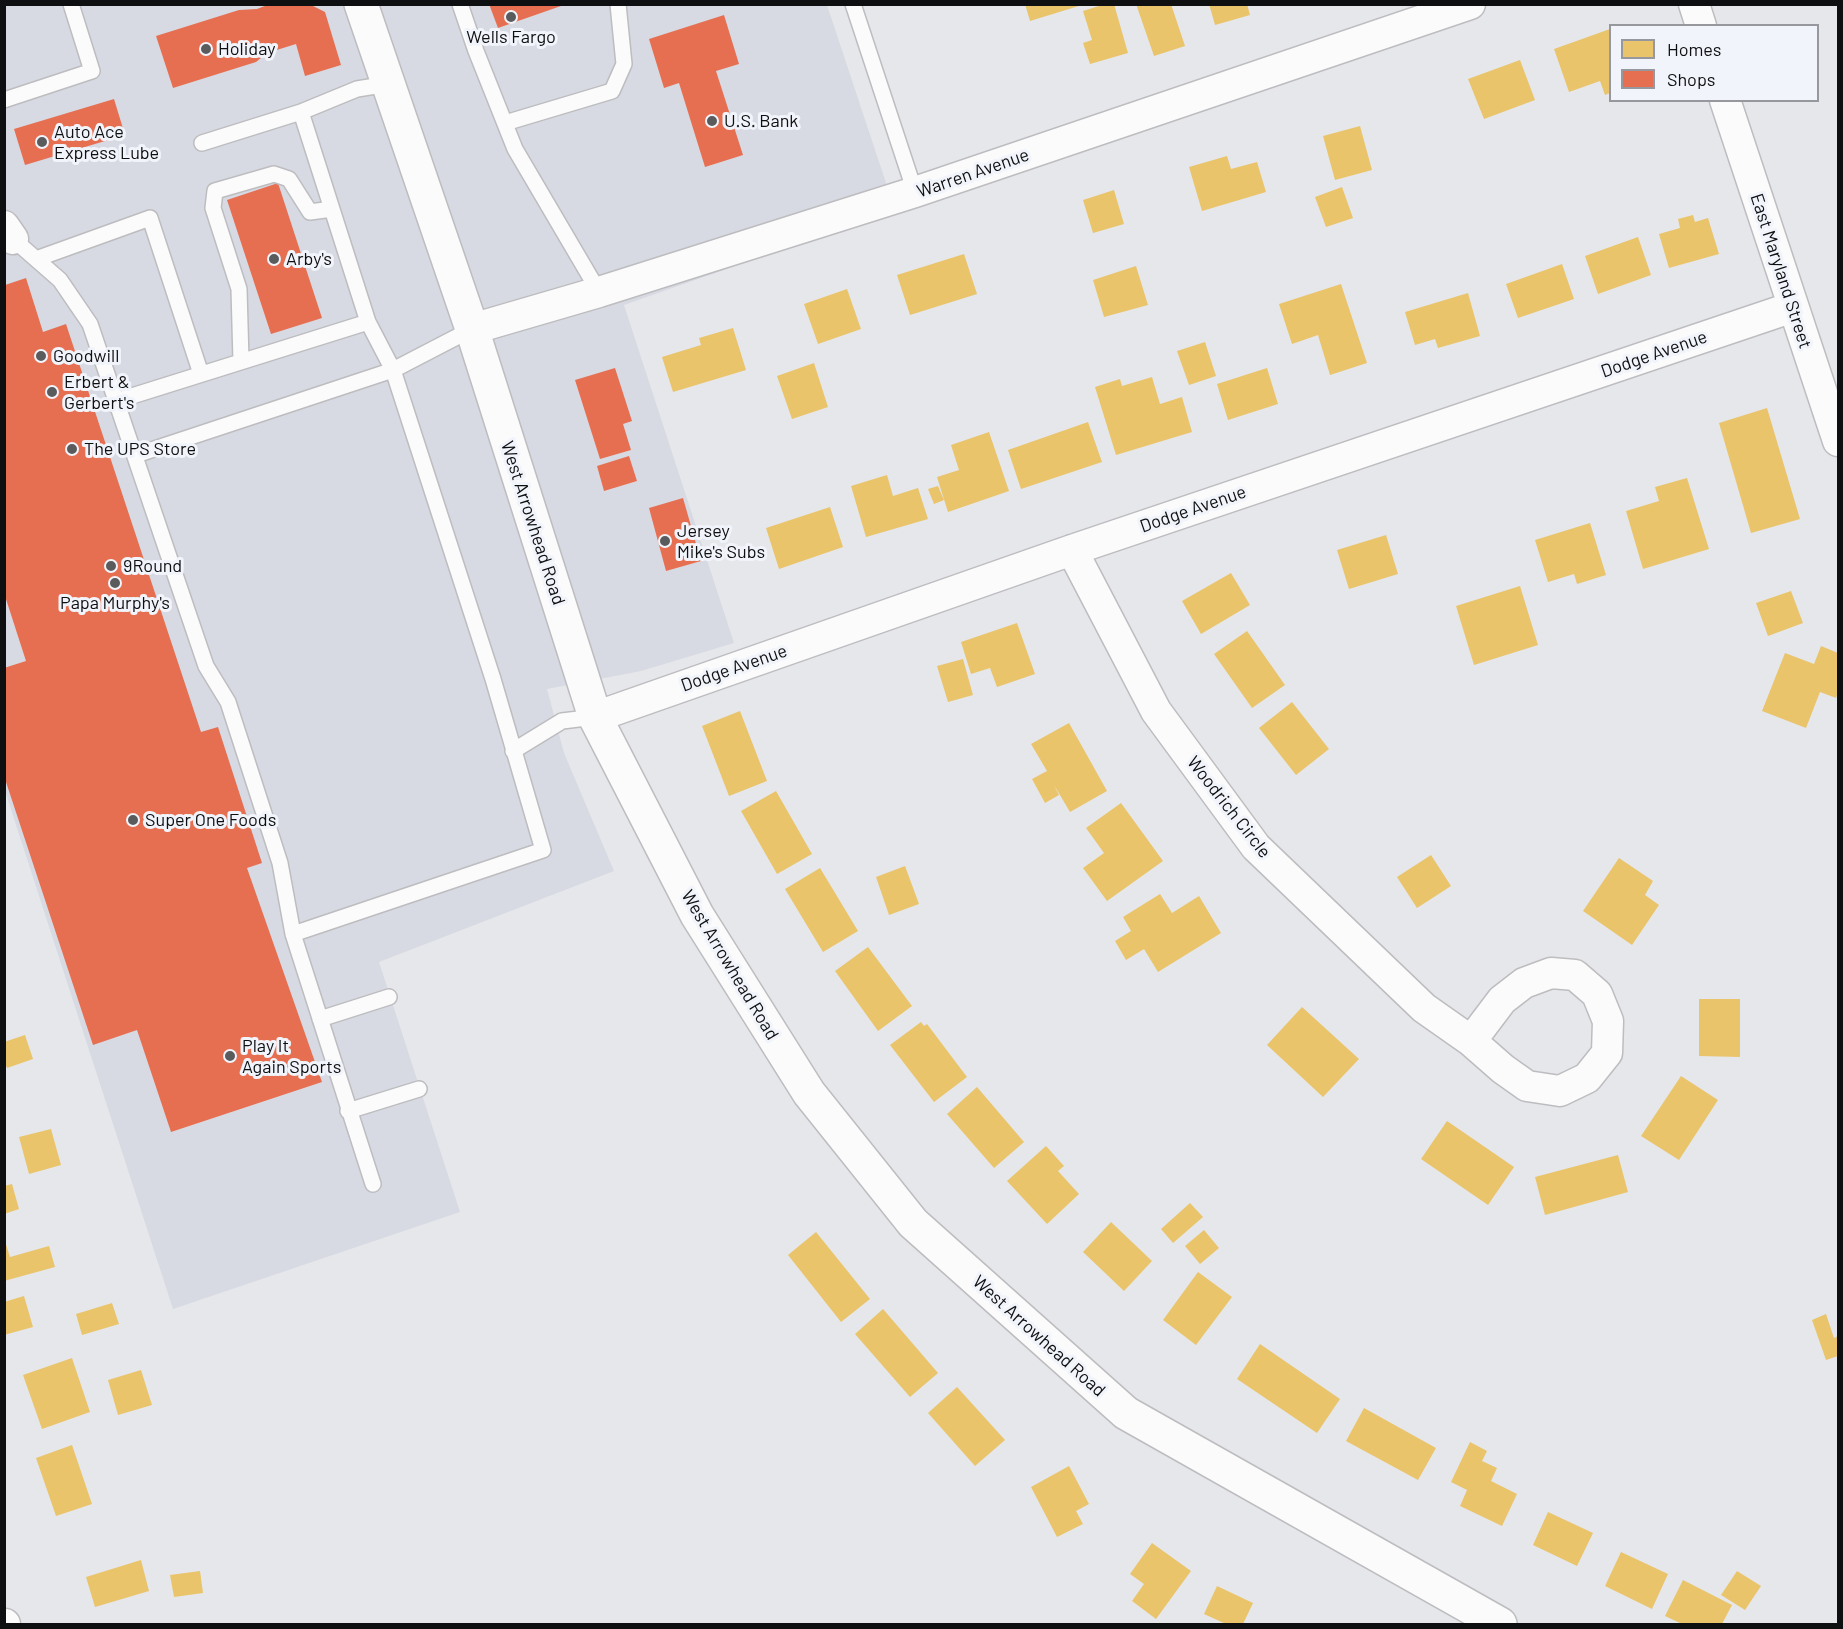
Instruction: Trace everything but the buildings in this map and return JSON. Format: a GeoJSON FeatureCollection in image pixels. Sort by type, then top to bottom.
{"type":"FeatureCollection","features":[{"type":"Feature","properties":{"kind":"street","name":"West Arrowhead Road"},"geometry":{"type":"LineString","coordinates":[[361,4],[472,329],[595,717],[704,925],[809,1093],[913,1223],[1126,1413],[1500,1624]]}},
{"type":"Feature","properties":{"kind":"street","name":"Warren Avenue"},"geometry":{"type":"LineString","coordinates":[[472,329],[599,292],[915,192],[1470,4]]}},
{"type":"Feature","properties":{"kind":"street"},"geometry":{"type":"LineString","coordinates":[[1694,4],[1700,24]]}},
{"type":"Feature","properties":{"kind":"street","name":"East Maryland Street"},"geometry":{"type":"LineString","coordinates":[[1726,102],[1839,441]]}},
{"type":"Feature","properties":{"kind":"street","name":"Dodge Avenue"},"geometry":{"type":"LineString","coordinates":[[595,717],[1071,550],[1793,308]]}},
{"type":"Feature","properties":{"kind":"street","name":"Woodrich Circle"},"geometry":{"type":"LineString","coordinates":[[1071,550],[1156,711],[1256,848],[1424,1008],[1471,1041],[1527,1086],[1560,1092],[1587,1078],[1607,1053],[1608,1021],[1598,993],[1575,975],[1551,973],[1524,983],[1502,1000],[1471,1041]]}},
{"type":"Feature","properties":{"kind":"lane"},"geometry":{"type":"LineString","coordinates":[[4,100],[92,71],[71,4]]}},
{"type":"Feature","properties":{"kind":"lane"},"geometry":{"type":"LineString","coordinates":[[460,4],[515,149],[599,292]]}},
{"type":"Feature","properties":{"kind":"lane"},"geometry":{"type":"LineString","coordinates":[[505,123],[612,91],[624,64],[618,4]]}},
{"type":"Feature","properties":{"kind":"lane"},"geometry":{"type":"LineString","coordinates":[[853,4],[915,192]]}},
{"type":"Feature","properties":{"kind":"lane"},"geometry":{"type":"LineString","coordinates":[[202,143],[301,112],[357,89],[388,84]]}},
{"type":"Feature","properties":{"kind":"lane"},"geometry":{"type":"LineString","coordinates":[[293,934],[543,850],[494,679],[393,370],[368,322],[301,112]]}},
{"type":"Feature","properties":{"kind":"lane"},"geometry":{"type":"LineString","coordinates":[[241,361],[239,289],[213,208],[215,191],[274,174],[289,179],[310,212],[332,209]]}},
{"type":"Feature","properties":{"kind":"lane"},"geometry":{"type":"LineString","coordinates":[[36,259],[150,218],[201,374]]}},
{"type":"Feature","properties":{"kind":"lane"},"geometry":{"type":"LineString","coordinates":[[7,235],[60,280],[90,324],[206,666],[228,702],[232,713],[280,863],[293,934],[373,1184]]}},
{"type":"Feature","properties":{"kind":"lane"},"geometry":{"type":"LineString","coordinates":[[116,401],[368,322]]}},
{"type":"Feature","properties":{"kind":"lane"},"geometry":{"type":"LineString","coordinates":[[136,455],[393,370],[472,329]]}},
{"type":"Feature","properties":{"kind":"lane"},"geometry":{"type":"LineString","coordinates":[[513,751],[562,721],[595,717]]}},
{"type":"Feature","properties":{"kind":"lane"},"geometry":{"type":"LineString","coordinates":[[320,1019],[389,997]]}},
{"type":"Feature","properties":{"kind":"lane"},"geometry":{"type":"LineString","coordinates":[[348,1111],[419,1089]]}},
{"type":"Feature","properties":{"kind":"shaded area"},"geometry":{"type":"Polygon","coordinates":[[[4,5],[827,5],[895,210],[624,305],[734,643],[641,671],[547,689],[564,753],[614,871],[379,962],[460,1212],[173,1309],[5,791],[4,5]]]}},
{"type":"Feature","properties":{"kind":"place","name":"Wells Fargo"},"geometry":{"type":"Point","coordinates":[511,17]}},
{"type":"Feature","properties":{"kind":"place","name":"Holiday"},"geometry":{"type":"Point","coordinates":[206,49]}},
{"type":"Feature","properties":{"kind":"place","name":"U.S. Bank"},"geometry":{"type":"Point","coordinates":[712,121]}},
{"type":"Feature","properties":{"kind":"place","name":"Auto Ace Express Lube"},"geometry":{"type":"Point","coordinates":[42,142]}},
{"type":"Feature","properties":{"kind":"place","name":"Arby's"},"geometry":{"type":"Point","coordinates":[274,259]}},
{"type":"Feature","properties":{"kind":"place","name":"Goodwill"},"geometry":{"type":"Point","coordinates":[41,356]}},
{"type":"Feature","properties":{"kind":"place","name":"Erbert & Gerbert's"},"geometry":{"type":"Point","coordinates":[52,392]}},
{"type":"Feature","properties":{"kind":"place","name":"The UPS Store"},"geometry":{"type":"Point","coordinates":[72,449]}},
{"type":"Feature","properties":{"kind":"place","name":"Jersey Mike's Subs"},"geometry":{"type":"Point","coordinates":[665,541]}},
{"type":"Feature","properties":{"kind":"place","name":"9Round"},"geometry":{"type":"Point","coordinates":[111,566]}},
{"type":"Feature","properties":{"kind":"place","name":"Papa Murphy's"},"geometry":{"type":"Point","coordinates":[115,583]}},
{"type":"Feature","properties":{"kind":"place","name":"Super One Foods"},"geometry":{"type":"Point","coordinates":[133,820]}},
{"type":"Feature","properties":{"kind":"place","name":"Play It Again Sports"},"geometry":{"type":"Point","coordinates":[230,1056]}}]}
